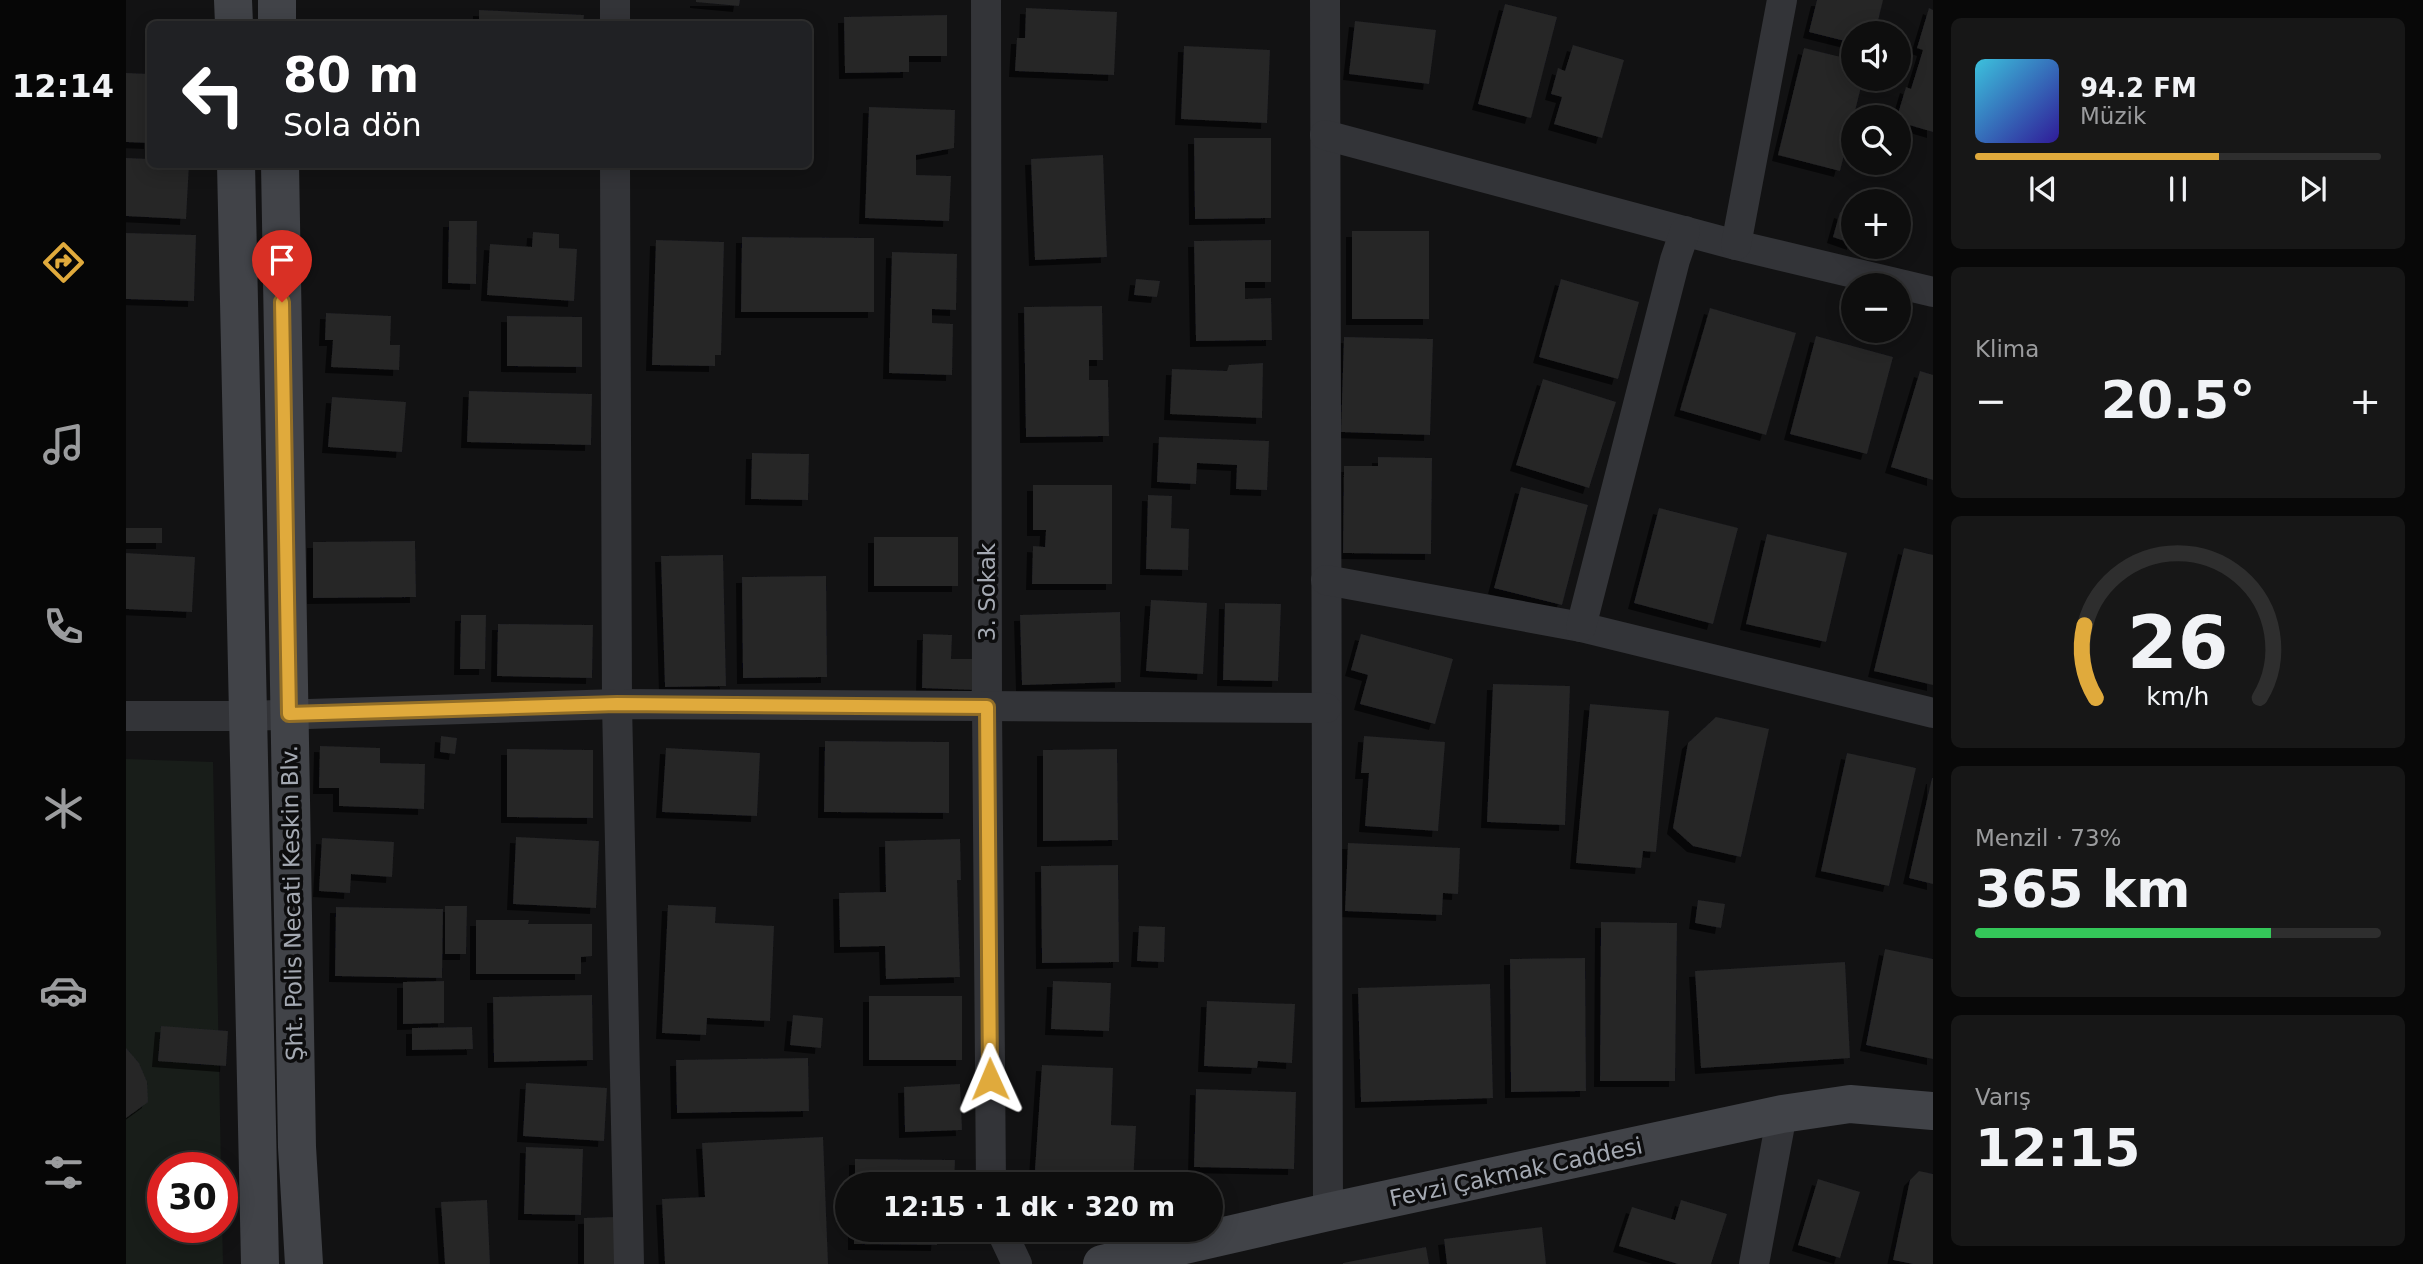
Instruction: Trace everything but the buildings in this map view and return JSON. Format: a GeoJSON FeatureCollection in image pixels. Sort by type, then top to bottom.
{"type":"FeatureCollection","features":[{"type":"Feature","properties":{"kind":"street"},"geometry":{"type":"LineString","coordinates":[[233,0],[234,21]]}},
{"type":"Feature","properties":{"kind":"street"},"geometry":{"type":"LineString","coordinates":[[277,0],[277,21]]}},
{"type":"Feature","properties":{"kind":"street"},"geometry":{"type":"LineString","coordinates":[[615,0],[615,21]]}},
{"type":"Feature","properties":{"kind":"street","name":"3. Sokak"},"geometry":{"type":"LineString","coordinates":[[986,0],[991,1172]]}},
{"type":"Feature","properties":{"kind":"street"},"geometry":{"type":"LineString","coordinates":[[1325,0],[1328,1212]]}},
{"type":"Feature","properties":{"kind":"street"},"geometry":{"type":"LineString","coordinates":[[1736,246],[1782,0]]}},
{"type":"Feature","properties":{"kind":"street"},"geometry":{"type":"LineString","coordinates":[[1325,135],[1685,230],[1736,246],[1933,292]]}},
{"type":"Feature","properties":{"kind":"street","name":"Şht. Polis Necati Keskin Blv."},"geometry":{"type":"LineString","coordinates":[[236,168],[260,1264]]}},
{"type":"Feature","properties":{"kind":"street","name":"Şht. Polis Necati Keskin Blv."},"geometry":{"type":"LineString","coordinates":[[280,168],[297,1147],[304,1264]]}},
{"type":"Feature","properties":{"kind":"street"},"geometry":{"type":"LineString","coordinates":[[615,168],[617,704],[629,1264]]}},
{"type":"Feature","properties":{"kind":"street"},"geometry":{"type":"LineString","coordinates":[[1581,626],[1685,230]]}},
{"type":"Feature","properties":{"kind":"street"},"geometry":{"type":"LineString","coordinates":[[1326,580],[1581,626],[1933,713]]}},
{"type":"Feature","properties":{"kind":"street"},"geometry":{"type":"LineString","coordinates":[[126,716],[247,716],[617,704],[1326,708]]}},
{"type":"Feature","properties":{"kind":"street","name":"Fevzi Çakmak Caddesi"},"geometry":{"type":"LineString","coordinates":[[1102,1264],[1328,1212],[1783,1114],[1850,1104],[1933,1111]]}},
{"type":"Feature","properties":{"kind":"street"},"geometry":{"type":"LineString","coordinates":[[1754,1264],[1783,1114]]}},
{"type":"Feature","properties":{"kind":"street"},"geometry":{"type":"LineString","coordinates":[[1007,1242],[1017,1264]]}},
{"type":"Feature","properties":{"kind":"shaded area"},"geometry":{"type":"Polygon","coordinates":[[[126,759],[213,762],[221,1152],[147,1152],[147,1243],[223,1243],[223,1264],[126,1264],[126,759]]]}},
{"type":"Feature","properties":{"kind":"route"},"geometry":{"type":"LineString","coordinates":[[282,302],[289,714],[617,704],[987,707],[990,1079]]}}]}
